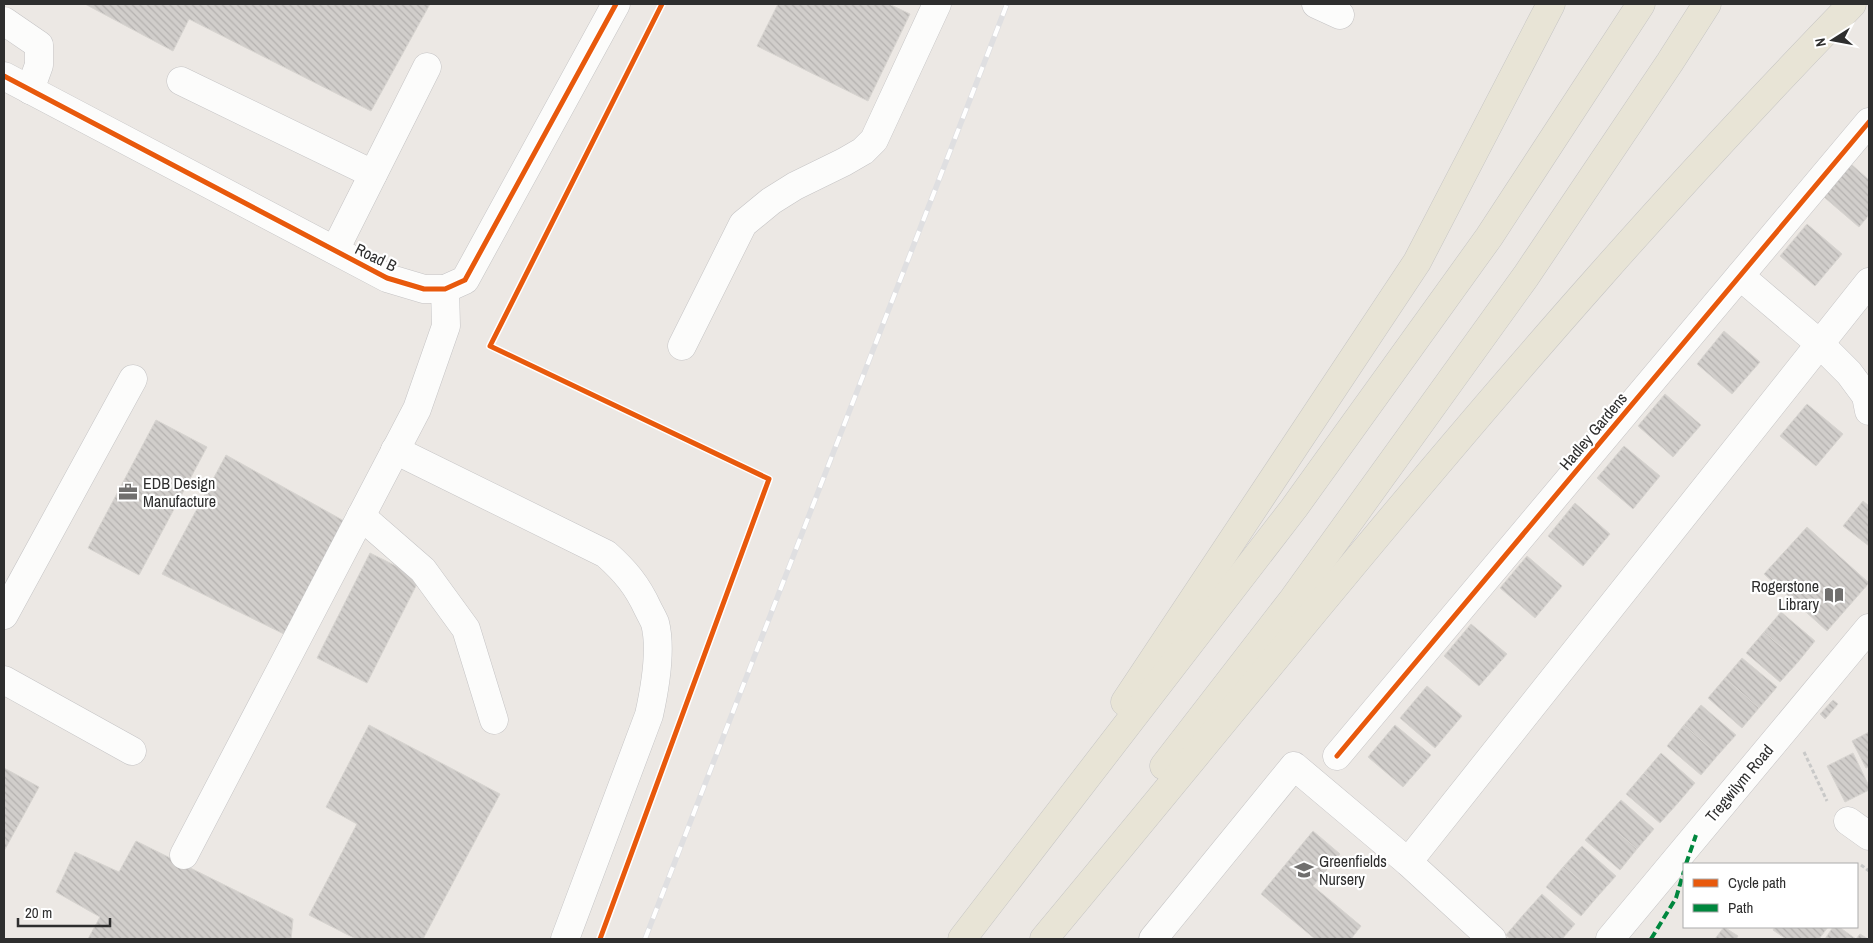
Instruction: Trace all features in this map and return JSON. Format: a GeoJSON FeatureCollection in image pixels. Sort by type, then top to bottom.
{"type":"FeatureCollection","features":[{"type":"Feature","properties":{"kind":"main road"},"geometry":{"type":"LineString","coordinates":[[1002,886],[1417,262],[1551,4]]}},
{"type":"Feature","properties":{"kind":"main road"},"geometry":{"type":"LineString","coordinates":[[962,939],[1175,665],[1294,508],[1489,237],[1641,4]]}},
{"type":"Feature","properties":{"kind":"main road"},"geometry":{"type":"LineString","coordinates":[[1030,939],[1294,598],[1526,276],[1707,4]]}},
{"type":"Feature","properties":{"kind":"main road"},"geometry":{"type":"LineString","coordinates":[[1044,939],[1439,462],[1592,284],[1767,93],[1852,4]]}},
{"type":"Feature","properties":{"kind":"street"},"geometry":{"type":"LineString","coordinates":[[184,855],[417,409],[446,326],[445,289],[465,280],[616,4]]}},
{"type":"Feature","properties":{"kind":"street"},"geometry":{"type":"LineString","coordinates":[[682,346],[743,224],[771,201],[795,186],[863,151],[874,140],[937,4]]}},
{"type":"Feature","properties":{"kind":"street"},"geometry":{"type":"LineString","coordinates":[[4,21],[39,46],[39,65],[30,90]]}},
{"type":"Feature","properties":{"kind":"street"},"geometry":{"type":"LineString","coordinates":[[335,250],[427,66]]}},
{"type":"Feature","properties":{"kind":"street","name":"Road B"},"geometry":{"type":"LineString","coordinates":[[4,76],[387,278],[424,289],[445,289]]}},
{"type":"Feature","properties":{"kind":"street"},"geometry":{"type":"LineString","coordinates":[[181,81],[373,174]]}},
{"type":"Feature","properties":{"kind":"street","name":"Hadley Gardens"},"geometry":{"type":"LineString","coordinates":[[1336,756],[1869,122]]}},
{"type":"Feature","properties":{"kind":"street"},"geometry":{"type":"LineString","coordinates":[[1740,276],[1820,344],[1849,374],[1866,396],[1869,412]]}},
{"type":"Feature","properties":{"kind":"street"},"geometry":{"type":"LineString","coordinates":[[1408,862],[1820,344],[1851,322],[1869,282]]}},
{"type":"Feature","properties":{"kind":"street"},"geometry":{"type":"LineString","coordinates":[[4,615],[133,380]]}},
{"type":"Feature","properties":{"kind":"street"},"geometry":{"type":"LineString","coordinates":[[395,450],[606,554],[626,571],[640,592],[654,623],[657,653],[656,685],[649,715],[565,939]]}},
{"type":"Feature","properties":{"kind":"street"},"geometry":{"type":"LineString","coordinates":[[361,516],[423,570],[466,628],[494,720]]}},
{"type":"Feature","properties":{"kind":"street","name":"Tregwilym Road"},"geometry":{"type":"LineString","coordinates":[[1610,939],[1869,628]]}},
{"type":"Feature","properties":{"kind":"street"},"geometry":{"type":"LineString","coordinates":[[4,680],[132,751]]}},
{"type":"Feature","properties":{"kind":"street"},"geometry":{"type":"LineString","coordinates":[[1153,939],[1294,766],[1408,862],[1492,939]]}},
{"type":"Feature","properties":{"kind":"building"},"geometry":{"type":"Polygon","coordinates":[[[85,4],[430,4],[371,111],[189,19],[173,51],[85,4]]]}},
{"type":"Feature","properties":{"kind":"building"},"geometry":{"type":"Polygon","coordinates":[[[778,4],[889,4],[910,14],[868,101],[757,46],[778,4]]]}},
{"type":"Feature","properties":{"kind":"building"},"geometry":{"type":"Polygon","coordinates":[[[1851,164],[1869,180],[1869,215],[1859,227],[1824,197],[1851,164]]]}},
{"type":"Feature","properties":{"kind":"building"},"geometry":{"type":"Polygon","coordinates":[[[1807,224],[1842,254],[1815,286],[1780,256],[1807,224]]]}},
{"type":"Feature","properties":{"kind":"building"},"geometry":{"type":"Polygon","coordinates":[[[1724,331],[1760,362],[1732,394],[1697,364],[1724,331]]]}},
{"type":"Feature","properties":{"kind":"building"},"geometry":{"type":"Polygon","coordinates":[[[1665,394],[1701,425],[1673,457],[1638,426],[1665,394]]]}},
{"type":"Feature","properties":{"kind":"building"},"geometry":{"type":"Polygon","coordinates":[[[1807,404],[1843,434],[1816,466],[1780,436],[1807,404]]]}},
{"type":"Feature","properties":{"kind":"building"},"geometry":{"type":"Polygon","coordinates":[[[156,420],[207,447],[139,575],[88,548],[156,420]]]}},
{"type":"Feature","properties":{"kind":"building"},"geometry":{"type":"Polygon","coordinates":[[[1624,446],[1660,476],[1633,509],[1597,478],[1624,446]]]}},
{"type":"Feature","properties":{"kind":"building"},"geometry":{"type":"Polygon","coordinates":[[[226,455],[353,526],[290,637],[162,574],[226,455]]]}},
{"type":"Feature","properties":{"kind":"building"},"geometry":{"type":"Polygon","coordinates":[[[1863,501],[1869,506],[1869,546],[1843,526],[1863,501]]]}},
{"type":"Feature","properties":{"kind":"building"},"geometry":{"type":"Polygon","coordinates":[[[1575,503],[1610,534],[1583,566],[1548,536],[1575,503]]]}},
{"type":"Feature","properties":{"kind":"building"},"geometry":{"type":"Polygon","coordinates":[[[1807,527],[1869,583],[1827,631],[1764,574],[1807,527]]]}},
{"type":"Feature","properties":{"kind":"building"},"geometry":{"type":"Polygon","coordinates":[[[370,553],[420,578],[367,683],[317,658],[370,553]]]}},
{"type":"Feature","properties":{"kind":"building"},"geometry":{"type":"Polygon","coordinates":[[[1527,556],[1562,586],[1535,618],[1500,588],[1527,556]]]}},
{"type":"Feature","properties":{"kind":"building"},"geometry":{"type":"Polygon","coordinates":[[[1781,612],[1815,641],[1798,662],[1764,632],[1781,612]]]}},
{"type":"Feature","properties":{"kind":"building"},"geometry":{"type":"Polygon","coordinates":[[[1471,624],[1507,654],[1479,686],[1444,656],[1471,624]]]}},
{"type":"Feature","properties":{"kind":"building"},"geometry":{"type":"Polygon","coordinates":[[[1764,632],[1798,662],[1780,682],[1746,653],[1764,632]]]}},
{"type":"Feature","properties":{"kind":"building"},"geometry":{"type":"Polygon","coordinates":[[[1742,658],[1777,687],[1759,708],[1725,678],[1742,658]]]}},
{"type":"Feature","properties":{"kind":"building"},"geometry":{"type":"Polygon","coordinates":[[[1725,678],[1759,708],[1742,728],[1708,698],[1725,678]]]}},
{"type":"Feature","properties":{"kind":"building"},"geometry":{"type":"Polygon","coordinates":[[[1427,686],[1462,716],[1435,748],[1400,718],[1427,686]]]}},
{"type":"Feature","properties":{"kind":"building"},"geometry":{"type":"Polygon","coordinates":[[[1833,700],[1838,704],[1825,719],[1820,714],[1833,700]]]}},
{"type":"Feature","properties":{"kind":"building"},"geometry":{"type":"Polygon","coordinates":[[[1701,705],[1736,735],[1718,755],[1684,725],[1701,705]]]}},
{"type":"Feature","properties":{"kind":"building"},"geometry":{"type":"Polygon","coordinates":[[[369,725],[500,794],[423,939],[356,939],[309,915],[357,824],[326,807],[369,725]]]}},
{"type":"Feature","properties":{"kind":"building"},"geometry":{"type":"Polygon","coordinates":[[[1395,725],[1431,755],[1403,787],[1368,757],[1395,725]]]}},
{"type":"Feature","properties":{"kind":"building"},"geometry":{"type":"Polygon","coordinates":[[[1684,725],[1718,755],[1701,775],[1667,746],[1684,725]]]}},
{"type":"Feature","properties":{"kind":"building"},"geometry":{"type":"Polygon","coordinates":[[[1869,732],[1869,767],[1866,768],[1852,741],[1869,732]]]}},
{"type":"Feature","properties":{"kind":"building"},"geometry":{"type":"Polygon","coordinates":[[[1661,753],[1695,783],[1678,803],[1644,773],[1661,753]]]}},
{"type":"Feature","properties":{"kind":"building"},"geometry":{"type":"Polygon","coordinates":[[[1853,753],[1869,786],[1869,790],[1845,802],[1827,766],[1853,753]]]}},
{"type":"Feature","properties":{"kind":"building"},"geometry":{"type":"Polygon","coordinates":[[[4,768],[39,787],[4,851],[4,768]]]}},
{"type":"Feature","properties":{"kind":"building"},"geometry":{"type":"Polygon","coordinates":[[[1644,773],[1678,803],[1660,823],[1626,794],[1644,773]]]}},
{"type":"Feature","properties":{"kind":"building"},"geometry":{"type":"Polygon","coordinates":[[[1621,800],[1654,829],[1637,849],[1603,820],[1621,800]]]}},
{"type":"Feature","properties":{"kind":"building"},"geometry":{"type":"Polygon","coordinates":[[[1603,820],[1637,849],[1620,870],[1585,840],[1603,820]]]}},
{"type":"Feature","properties":{"kind":"building","name":"Greenfields Nursery"},"geometry":{"type":"Polygon","coordinates":[[[1313,831],[1340,854],[1313,886],[1361,926],[1351,939],[1315,939],[1261,894],[1313,831]]]}},
{"type":"Feature","properties":{"kind":"building"},"geometry":{"type":"Polygon","coordinates":[[[136,841],[293,919],[291,939],[88,939],[100,917],[56,892],[75,852],[119,872],[136,841]]]}},
{"type":"Feature","properties":{"kind":"building"},"geometry":{"type":"Polygon","coordinates":[[[1582,846],[1616,876],[1598,896],[1564,866],[1582,846]]]}},
{"type":"Feature","properties":{"kind":"building"},"geometry":{"type":"Polygon","coordinates":[[[1564,866],[1598,896],[1581,916],[1546,887],[1564,866]]]}},
{"type":"Feature","properties":{"kind":"building"},"geometry":{"type":"Polygon","coordinates":[[[1542,894],[1575,924],[1562,939],[1553,939],[1524,914],[1542,894]]]}},
{"type":"Feature","properties":{"kind":"building"},"geometry":{"type":"Polygon","coordinates":[[[1524,914],[1553,939],[1511,939],[1506,935],[1524,914]]]}},
{"type":"Feature","properties":{"kind":"building"},"geometry":{"type":"Polygon","coordinates":[[[1723,928],[1738,936],[1736,939],[1715,939],[1723,928]]]}},
{"type":"Feature","properties":{"kind":"building"},"geometry":{"type":"Polygon","coordinates":[[[1774,928],[1827,928],[1819,939],[1786,939],[1773,930],[1774,928]]]}},
{"type":"Feature","properties":{"kind":"building"},"geometry":{"type":"Polygon","coordinates":[[[1832,928],[1840,928],[1856,939],[1825,939],[1832,928]]]}},
{"type":"Feature","properties":{"kind":"building"},"geometry":{"type":"Polygon","coordinates":[[[1860,934],[1868,939],[1856,939],[1860,934]]]}},
{"type":"Feature","properties":{"kind":"railway"},"geometry":{"type":"LineString","coordinates":[[645,939],[1007,4]]}},
{"type":"Feature","properties":{"kind":"marked path"},"geometry":{"type":"LineString","coordinates":[[1686,863],[1696,835]]}},
{"type":"Feature","properties":{"kind":"marked path"},"geometry":{"type":"LineString","coordinates":[[1651,939],[1676,898],[1683,874]]}},
{"type":"Feature","properties":{"kind":"cycle path"},"geometry":{"type":"LineString","coordinates":[[4,76],[387,278],[424,289],[445,289],[465,280],[616,4]]}},
{"type":"Feature","properties":{"kind":"cycle path"},"geometry":{"type":"LineString","coordinates":[[600,939],[769,479],[490,346],[662,4]]}},
{"type":"Feature","properties":{"kind":"cycle path"},"geometry":{"type":"LineString","coordinates":[[1337,756],[1869,122]]}},
{"type":"Feature","properties":{"kind":"place","name":"EDB Design Manufacture"},"geometry":{"type":"Point","coordinates":[128,492]}},
{"type":"Feature","properties":{"kind":"place","name":"Rogerstone Library"},"geometry":{"type":"Point","coordinates":[1834,595]}},
{"type":"Feature","properties":{"kind":"place","name":"Greenfields Nursery"},"geometry":{"type":"Point","coordinates":[1304,870]}}]}
